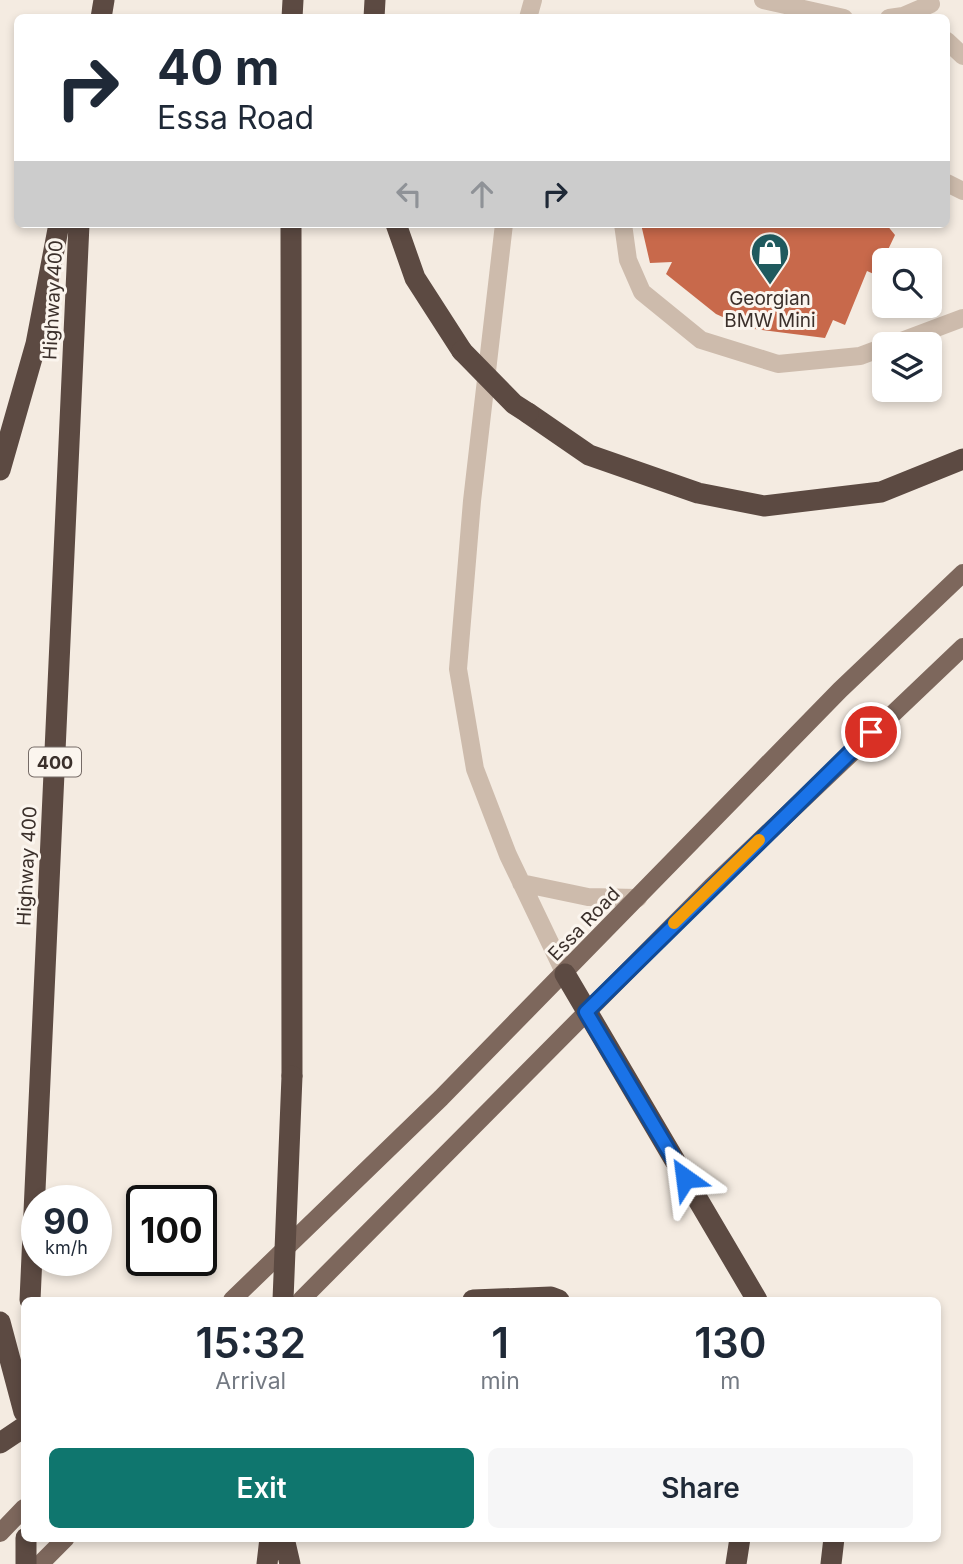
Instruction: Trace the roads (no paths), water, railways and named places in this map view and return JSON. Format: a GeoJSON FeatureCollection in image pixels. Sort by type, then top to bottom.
{"type":"FeatureCollection","features":[{"type":"Feature","properties":{"kind":"highway"},"geometry":{"type":"LineString","coordinates":[[0,470],[36,344],[58,228]]}},
{"type":"Feature","properties":{"kind":"highway","name":"Highway 400"},"geometry":{"type":"LineString","coordinates":[[30,1297],[79,228]]}},
{"type":"Feature","properties":{"kind":"highway"},"geometry":{"type":"LineString","coordinates":[[283,1297],[292,1076],[291,228]]}},
{"type":"Feature","properties":{"kind":"highway"},"geometry":{"type":"LineString","coordinates":[[397,228],[415,278],[462,351],[514,404],[589,455],[698,493],[764,506],[881,492],[963,459]]}},
{"type":"Feature","properties":{"kind":"highway"},"geometry":{"type":"LineString","coordinates":[[565,974],[755,1297]]}},
{"type":"Feature","properties":{"kind":"highway"},"geometry":{"type":"LineString","coordinates":[[0,1322],[21,1401]]}},
{"type":"Feature","properties":{"kind":"highway"},"geometry":{"type":"LineString","coordinates":[[0,1443],[21,1429]]}},
{"type":"Feature","properties":{"kind":"highway"},"geometry":{"type":"LineString","coordinates":[[26,1542],[26,1564]]}},
{"type":"Feature","properties":{"kind":"highway"},"geometry":{"type":"LineString","coordinates":[[267,1564],[270,1542]]}},
{"type":"Feature","properties":{"kind":"highway"},"geometry":{"type":"LineString","coordinates":[[285,1542],[290,1564]]}},
{"type":"Feature","properties":{"kind":"highway"},"geometry":{"type":"LineString","coordinates":[[736,1564],[739,1542]]}},
{"type":"Feature","properties":{"kind":"highway"},"geometry":{"type":"LineString","coordinates":[[831,1564],[834,1542]]}},
{"type":"Feature","properties":{"kind":"main road","name":"Essa Road"},"geometry":{"type":"LineString","coordinates":[[235,1297],[441,1098],[840,690],[963,573]]}},
{"type":"Feature","properties":{"kind":"main road"},"geometry":{"type":"LineString","coordinates":[[304,1297],[741,858],[963,647]]}},
{"type":"Feature","properties":{"kind":"main road"},"geometry":{"type":"LineString","coordinates":[[0,1532],[21,1511]]}},
{"type":"Feature","properties":{"kind":"main road"},"geometry":{"type":"LineString","coordinates":[[40,1564],[62,1542]]}},
{"type":"Feature","properties":{"kind":"lane"},"geometry":{"type":"LineString","coordinates":[[763,0],[826,14]]}},
{"type":"Feature","properties":{"kind":"lane"},"geometry":{"type":"LineString","coordinates":[[910,14],[933,7]]}},
{"type":"Feature","properties":{"kind":"lane"},"geometry":{"type":"LineString","coordinates":[[950,44],[963,56]]}},
{"type":"Feature","properties":{"kind":"lane"},"geometry":{"type":"LineString","coordinates":[[503,228],[474,488],[458,669],[475,769],[521,883],[565,974]]}},
{"type":"Feature","properties":{"kind":"lane"},"geometry":{"type":"LineString","coordinates":[[624,228],[628,260],[642,292],[701,340],[778,364],[860,356],[872,352]]}},
{"type":"Feature","properties":{"kind":"lane"},"geometry":{"type":"LineString","coordinates":[[926,332],[963,318]]}},
{"type":"Feature","properties":{"kind":"lane"},"geometry":{"type":"LineString","coordinates":[[521,883],[588,897],[638,898]]}},
{"type":"Feature","properties":{"kind":"place","name":"Georgian BMW Mini"},"geometry":{"type":"Point","coordinates":[770,286]}}]}
